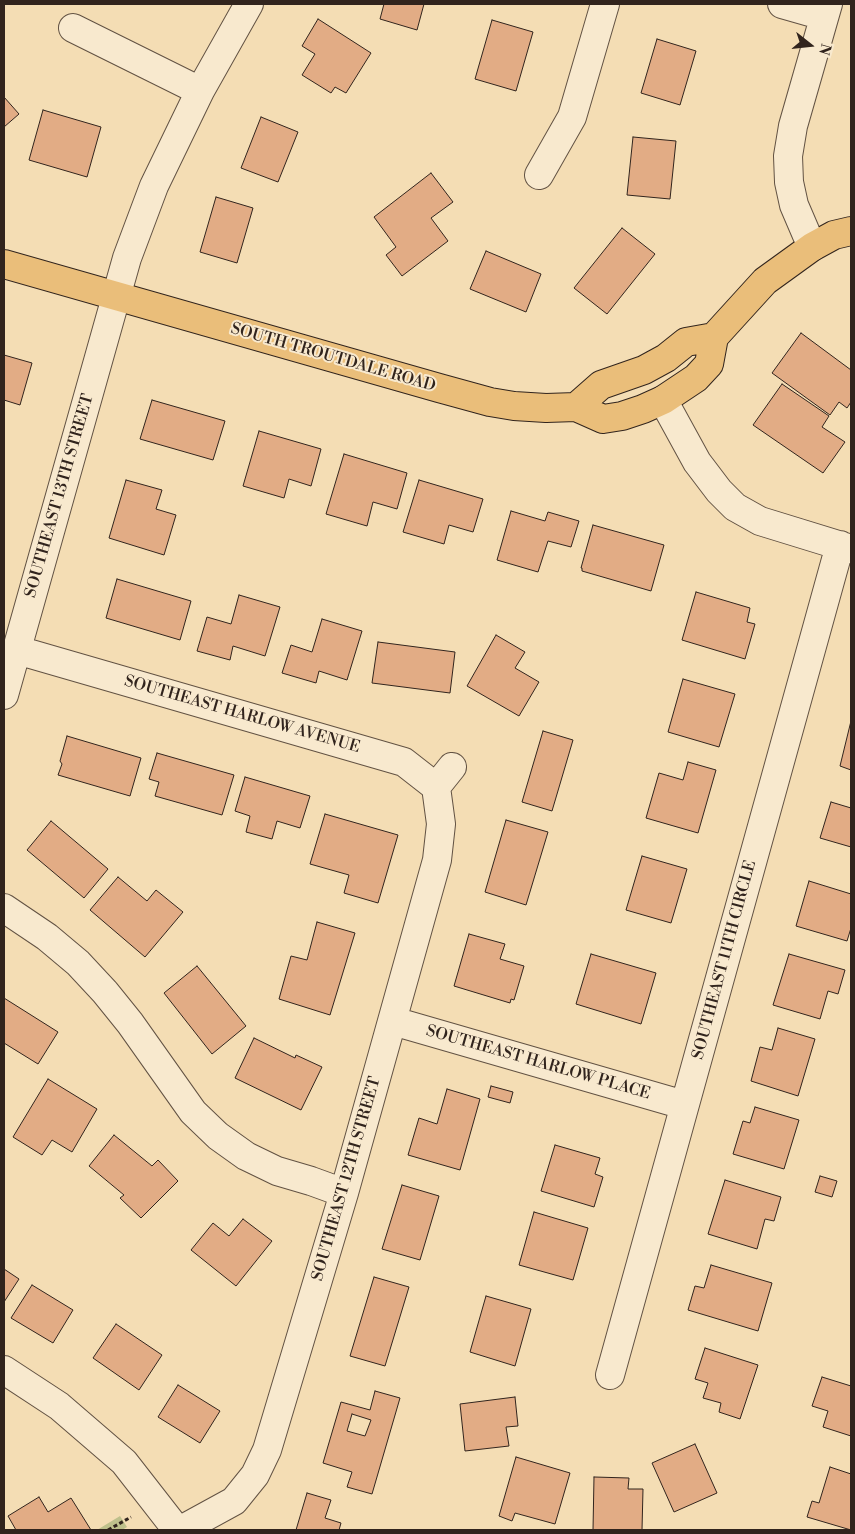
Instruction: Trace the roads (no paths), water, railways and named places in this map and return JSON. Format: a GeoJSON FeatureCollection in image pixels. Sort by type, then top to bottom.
{"type":"FeatureCollection","features":[{"type":"Feature","properties":{"kind":"main road"},"geometry":{"type":"LineString","coordinates":[[576,407],[601,385],[644,370],[666,358],[686,342],[714,337],[765,281],[812,247],[834,235],[851,232]]}},
{"type":"Feature","properties":{"kind":"main road","name":"SOUTH TROUTDALE ROAD"},"geometry":{"type":"LineString","coordinates":[[4,264],[490,402],[546,408],[576,407],[603,419],[622,416],[643,409],[663,400],[696,378],[709,364],[714,337]]}},
{"type":"Feature","properties":{"kind":"street","name":"SOUTHEAST 13TH STREET"},"geometry":{"type":"LineString","coordinates":[[4,695],[127,258],[154,186],[200,90],[249,4]]}},
{"type":"Feature","properties":{"kind":"street"},"geometry":{"type":"LineString","coordinates":[[539,175],[572,117],[604,4]]}},
{"type":"Feature","properties":{"kind":"street"},"geometry":{"type":"LineString","coordinates":[[782,4],[826,10],[793,126],[788,156],[789,182],[794,205],[812,247]]}},
{"type":"Feature","properties":{"kind":"street"},"geometry":{"type":"LineString","coordinates":[[72,28],[200,90]]}},
{"type":"Feature","properties":{"kind":"street"},"geometry":{"type":"LineString","coordinates":[[663,400],[697,462],[719,491],[735,507],[760,521],[845,547]]}},
{"type":"Feature","properties":{"kind":"street","name":"SOUTHEAST 11TH CIRCLE"},"geometry":{"type":"LineString","coordinates":[[610,1375],[684,1105],[845,547]]}},
{"type":"Feature","properties":{"kind":"street","name":"SOUTHEAST HARLOW AVENUE"},"geometry":{"type":"LineString","coordinates":[[17,650],[404,762],[444,777]]}},
{"type":"Feature","properties":{"kind":"street","name":"SOUTHEAST 12TH STREET"},"geometry":{"type":"LineString","coordinates":[[181,1530],[234,1501],[255,1475],[266,1450],[344,1193],[437,860],[444,777]]}},
{"type":"Feature","properties":{"kind":"street"},"geometry":{"type":"LineString","coordinates":[[4,908],[47,937],[78,963],[130,1023],[193,1112],[218,1136],[246,1156],[277,1171],[344,1193]]}},
{"type":"Feature","properties":{"kind":"street","name":"SOUTHEAST HARLOW PLACE"},"geometry":{"type":"LineString","coordinates":[[392,1021],[684,1105]]}},
{"type":"Feature","properties":{"kind":"street"},"geometry":{"type":"LineString","coordinates":[[4,1370],[59,1406],[124,1462],[176,1530]]}}]}
